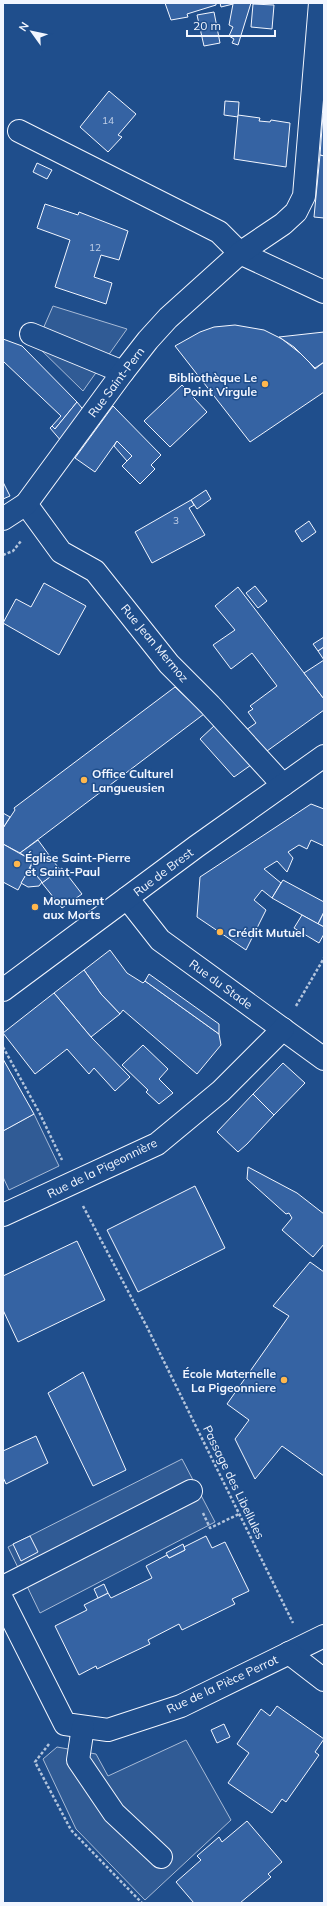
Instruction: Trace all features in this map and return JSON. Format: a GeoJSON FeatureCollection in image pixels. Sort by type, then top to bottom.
{"type":"FeatureCollection","features":[{"type":"Feature","properties":{"kind":"street","name":"Rue Saint-Pern"},"geometry":{"type":"LineString","coordinates":[[3,519],[26,504],[123,372],[148,340],[168,318],[240,253],[283,224],[296,212],[304,196],[320,3]]}},
{"type":"Feature","properties":{"kind":"street"},"geometry":{"type":"LineString","coordinates":[[19,131],[219,232],[240,253],[324,292]]}},
{"type":"Feature","properties":{"kind":"street"},"geometry":{"type":"LineString","coordinates":[[30,334],[123,372]]}},
{"type":"Feature","properties":{"kind":"street","name":"Rue Jean Mermoz"},"geometry":{"type":"LineString","coordinates":[[26,504],[61,552],[95,571],[170,664],[210,705],[283,785]]}},
{"type":"Feature","properties":{"kind":"street","name":"Rue de Brest"},"geometry":{"type":"LineString","coordinates":[[3,990],[127,898],[324,756]]}},
{"type":"Feature","properties":{"kind":"street","name":"Rue du Stade"},"geometry":{"type":"LineString","coordinates":[[127,898],[160,940],[324,1060]]}},
{"type":"Feature","properties":{"kind":"street","name":"Rue de la Pigeonnière"},"geometry":{"type":"LineString","coordinates":[[3,1215],[157,1144],[221,1091],[283,1029]]}},
{"type":"Feature","properties":{"kind":"street"},"geometry":{"type":"LineString","coordinates":[[3,1587],[191,1491]]}},
{"type":"Feature","properties":{"kind":"street"},"geometry":{"type":"LineString","coordinates":[[3,1601],[74,1725],[78,1760],[114,1813],[161,1856]]}},
{"type":"Feature","properties":{"kind":"street","name":"Rue de la Pièce Perrot"},"geometry":{"type":"LineString","coordinates":[[74,1725],[108,1730],[181,1706],[324,1636]]}},
{"type":"Feature","properties":{"kind":"street"},"geometry":{"type":"LineString","coordinates":[[296,1649],[324,1680]]}},
{"type":"Feature","properties":{"kind":"path"},"geometry":{"type":"LineString","coordinates":[[283,1029],[324,958]]}},
{"type":"Feature","properties":{"kind":"path","name":"Passage des Libellules"},"geometry":{"type":"LineString","coordinates":[[147,1327],[239,1514],[296,1649]]}},
{"type":"Feature","properties":{"kind":"path"},"geometry":{"type":"LineString","coordinates":[[191,1491],[210,1528],[239,1514]]}},
{"type":"Feature","properties":{"kind":"path"},"geometry":{"type":"LineString","coordinates":[[74,1725],[35,1762],[71,1830],[142,1903]]}},
{"type":"Feature","properties":{"kind":"shaded area"},"geometry":{"type":"Polygon","coordinates":[[[53,306],[127,329],[83,391],[36,345],[53,306]]]}},
{"type":"Feature","properties":{"kind":"shaded area"},"geometry":{"type":"Polygon","coordinates":[[[34,1114],[59,1166],[9,1190],[3,1177],[3,1131],[34,1114]]]}},
{"type":"Feature","properties":{"kind":"shaded area"},"geometry":{"type":"Polygon","coordinates":[[[182,1459],[215,1522],[40,1613],[8,1547],[182,1459]]]}},
{"type":"Feature","properties":{"kind":"shaded area"},"geometry":{"type":"Polygon","coordinates":[[[186,1740],[231,1820],[145,1900],[76,1829],[43,1759],[57,1747],[96,1754],[108,1776],[186,1740]]]}},
{"type":"Feature","properties":{"kind":"building"},"geometry":{"type":"Polygon","coordinates":[[[165,3],[216,3],[216,5],[187,14],[188,17],[171,20],[165,3]]]}},
{"type":"Feature","properties":{"kind":"building"},"geometry":{"type":"Polygon","coordinates":[[[220,3],[251,3],[238,45],[232,43],[234,39],[229,36],[233,27],[229,25],[233,4],[221,7],[220,3]]]}},
{"type":"Feature","properties":{"kind":"building"},"geometry":{"type":"Polygon","coordinates":[[[253,4],[274,5],[272,29],[251,27],[253,4]]]}},
{"type":"Feature","properties":{"kind":"building"},"geometry":{"type":"Polygon","coordinates":[[[214,12],[220,43],[204,46],[197,15],[214,12]]]}},
{"type":"Feature","properties":{"kind":"building"},"geometry":{"type":"Polygon","coordinates":[[[109,91],[136,114],[118,135],[122,137],[108,152],[80,127],[109,91]]]}},
{"type":"Feature","properties":{"kind":"building"},"geometry":{"type":"Polygon","coordinates":[[[225,101],[239,102],[238,117],[224,115],[225,101]]]}},
{"type":"Feature","properties":{"kind":"building"},"geometry":{"type":"Polygon","coordinates":[[[324,114],[324,156],[320,155],[324,114]]]}},
{"type":"Feature","properties":{"kind":"building"},"geometry":{"type":"Polygon","coordinates":[[[238,115],[260,118],[259,121],[270,122],[271,120],[290,123],[286,167],[234,159],[238,115]]]}},
{"type":"Feature","properties":{"kind":"building"},"geometry":{"type":"Polygon","coordinates":[[[320,155],[324,156],[324,218],[314,217],[320,155]]]}},
{"type":"Feature","properties":{"kind":"building"},"geometry":{"type":"Polygon","coordinates":[[[37,163],[52,170],[47,179],[33,172],[37,163]]]}},
{"type":"Feature","properties":{"kind":"building"},"geometry":{"type":"Polygon","coordinates":[[[45,204],[78,215],[79,212],[128,231],[119,260],[101,255],[94,277],[112,283],[106,304],[55,287],[70,240],[37,228],[45,204]]]}},
{"type":"Feature","properties":{"kind":"building","name":"Bibliothèque Le Point Virgule"},"geometry":{"type":"Polygon","coordinates":[[[235,325],[264,330],[282,339],[305,357],[315,369],[324,362],[324,392],[250,442],[175,346],[200,332],[214,327],[235,325]]]}},
{"type":"Feature","properties":{"kind":"building"},"geometry":{"type":"Polygon","coordinates":[[[324,332],[324,362],[315,368],[294,347],[279,337],[324,332]]]}},
{"type":"Feature","properties":{"kind":"building"},"geometry":{"type":"Polygon","coordinates":[[[3,339],[22,346],[77,402],[55,429],[52,426],[61,416],[3,361],[3,339]]]}},
{"type":"Feature","properties":{"kind":"building"},"geometry":{"type":"Polygon","coordinates":[[[182,385],[207,412],[170,447],[144,421],[182,385]]]}},
{"type":"Feature","properties":{"kind":"building"},"geometry":{"type":"Polygon","coordinates":[[[77,402],[86,413],[62,442],[50,428],[52,426],[55,429],[77,402]]]}},
{"type":"Feature","properties":{"kind":"building"},"geometry":{"type":"Polygon","coordinates":[[[113,406],[161,455],[151,465],[155,469],[140,484],[122,466],[132,456],[117,441],[95,472],[75,458],[113,406]]]}},
{"type":"Feature","properties":{"kind":"building"},"geometry":{"type":"Polygon","coordinates":[[[117,441],[132,456],[127,461],[114,446],[117,441]]]}},
{"type":"Feature","properties":{"kind":"building"},"geometry":{"type":"Polygon","coordinates":[[[3,482],[10,496],[3,499],[3,482]]]}},
{"type":"Feature","properties":{"kind":"building"},"geometry":{"type":"Polygon","coordinates":[[[206,490],[211,499],[197,509],[191,500],[206,490]]]}},
{"type":"Feature","properties":{"kind":"building"},"geometry":{"type":"Polygon","coordinates":[[[191,500],[194,505],[189,508],[205,535],[152,563],[135,532],[191,500]]]}},
{"type":"Feature","properties":{"kind":"building"},"geometry":{"type":"Polygon","coordinates":[[[309,521],[316,532],[302,542],[295,531],[309,521]]]}},
{"type":"Feature","properties":{"kind":"building"},"geometry":{"type":"Polygon","coordinates":[[[44,583],[86,606],[59,655],[3,623],[16,599],[31,607],[44,583]]]}},
{"type":"Feature","properties":{"kind":"building"},"geometry":{"type":"Polygon","coordinates":[[[255,586],[267,601],[258,608],[246,593],[255,586]]]}},
{"type":"Feature","properties":{"kind":"building"},"geometry":{"type":"Polygon","coordinates":[[[238,587],[324,699],[324,710],[267,751],[246,730],[256,723],[248,712],[253,709],[250,706],[277,686],[252,653],[231,669],[213,645],[235,630],[215,606],[238,587]]]}},
{"type":"Feature","properties":{"kind":"building"},"geometry":{"type":"Polygon","coordinates":[[[324,637],[324,647],[318,651],[313,644],[324,637]]]}},
{"type":"Feature","properties":{"kind":"building"},"geometry":{"type":"Polygon","coordinates":[[[324,647],[324,660],[318,651],[324,647]]]}},
{"type":"Feature","properties":{"kind":"building"},"geometry":{"type":"Polygon","coordinates":[[[324,660],[324,699],[304,673],[324,660]]]}},
{"type":"Feature","properties":{"kind":"building","name":"Office Culturel Langueusien"},"geometry":{"type":"Polygon","coordinates":[[[175,687],[204,714],[20,853],[3,844],[3,828],[15,810],[14,808],[175,687]]]}},
{"type":"Feature","properties":{"kind":"building"},"geometry":{"type":"Polygon","coordinates":[[[215,725],[251,765],[234,777],[200,739],[215,725]]]}},
{"type":"Feature","properties":{"kind":"building"},"geometry":{"type":"Polygon","coordinates":[[[311,804],[324,809],[324,846],[311,840],[307,849],[299,845],[288,852],[293,858],[287,872],[277,861],[264,869],[281,883],[272,898],[262,890],[254,900],[266,910],[246,950],[197,917],[200,877],[311,804]]]}},
{"type":"Feature","properties":{"kind":"building","name":"Église Saint-Pierre et Saint-Paul"},"geometry":{"type":"Polygon","coordinates":[[[3,813],[10,817],[3,828],[3,813]]]}},
{"type":"Feature","properties":{"kind":"building"},"geometry":{"type":"Polygon","coordinates":[[[38,840],[60,870],[42,883],[30,868],[33,861],[20,853],[38,840]]]}},
{"type":"Feature","properties":{"kind":"building","name":"Église Saint-Pierre et Saint-Paul"},"geometry":{"type":"Polygon","coordinates":[[[3,844],[33,861],[18,890],[3,882],[3,844]]]}},
{"type":"Feature","properties":{"kind":"building"},"geometry":{"type":"Polygon","coordinates":[[[30,868],[42,882],[39,886],[28,887],[21,883],[30,868]]]}},
{"type":"Feature","properties":{"kind":"building"},"geometry":{"type":"Polygon","coordinates":[[[62,868],[82,894],[62,908],[42,883],[62,868]]]}},
{"type":"Feature","properties":{"kind":"building"},"geometry":{"type":"Polygon","coordinates":[[[283,880],[324,902],[324,912],[318,924],[272,898],[283,880]]]}},
{"type":"Feature","properties":{"kind":"building"},"geometry":{"type":"Polygon","coordinates":[[[324,912],[324,927],[318,924],[324,912]]]}},
{"type":"Feature","properties":{"kind":"building"},"geometry":{"type":"Polygon","coordinates":[[[302,915],[324,927],[324,934],[319,943],[294,928],[302,915]]]}},
{"type":"Feature","properties":{"kind":"building"},"geometry":{"type":"Polygon","coordinates":[[[110,950],[127,973],[143,983],[145,981],[219,1034],[221,1045],[197,1074],[123,1010],[120,1014],[101,994],[84,970],[110,950]]]}},
{"type":"Feature","properties":{"kind":"building"},"geometry":{"type":"Polygon","coordinates":[[[84,970],[101,994],[120,1014],[91,1037],[54,993],[84,970]]]}},
{"type":"Feature","properties":{"kind":"building"},"geometry":{"type":"Polygon","coordinates":[[[149,974],[219,1024],[219,1034],[145,981],[149,974]]]}},
{"type":"Feature","properties":{"kind":"building"},"geometry":{"type":"Polygon","coordinates":[[[54,993],[91,1037],[130,1077],[115,1091],[94,1068],[89,1074],[67,1049],[35,1074],[3,1033],[54,993]]]}},
{"type":"Feature","properties":{"kind":"building"},"geometry":{"type":"Polygon","coordinates":[[[143,1045],[168,1069],[159,1079],[173,1093],[159,1104],[146,1092],[148,1090],[122,1065],[143,1045]]]}},
{"type":"Feature","properties":{"kind":"building"},"geometry":{"type":"Polygon","coordinates":[[[3,1059],[34,1114],[3,1131],[3,1059]]]}},
{"type":"Feature","properties":{"kind":"building"},"geometry":{"type":"Polygon","coordinates":[[[283,1063],[305,1083],[274,1115],[253,1094],[283,1063]]]}},
{"type":"Feature","properties":{"kind":"building"},"geometry":{"type":"Polygon","coordinates":[[[253,1094],[274,1115],[238,1152],[217,1132],[253,1094]]]}},
{"type":"Feature","properties":{"kind":"building"},"geometry":{"type":"Polygon","coordinates":[[[248,1167],[297,1193],[324,1214],[324,1244],[313,1257],[282,1230],[292,1218],[289,1213],[286,1214],[247,1179],[248,1167]]]}},
{"type":"Feature","properties":{"kind":"building"},"geometry":{"type":"Polygon","coordinates":[[[195,1186],[225,1248],[138,1292],[107,1230],[195,1186]]]}},
{"type":"Feature","properties":{"kind":"building"},"geometry":{"type":"Polygon","coordinates":[[[77,1241],[105,1300],[18,1342],[3,1310],[3,1276],[77,1241]]]}},
{"type":"Feature","properties":{"kind":"building","name":"École Maternelle La Pigeonniere"},"geometry":{"type":"Polygon","coordinates":[[[310,1262],[324,1272],[324,1476],[282,1446],[255,1479],[235,1439],[249,1420],[227,1404],[289,1316],[273,1306],[310,1262]]]}},
{"type":"Feature","properties":{"kind":"building"},"geometry":{"type":"Polygon","coordinates":[[[83,1372],[126,1470],[93,1486],[48,1393],[83,1372]]]}},
{"type":"Feature","properties":{"kind":"building"},"geometry":{"type":"Polygon","coordinates":[[[36,1436],[48,1463],[6,1484],[3,1477],[3,1451],[36,1436]]]}},
{"type":"Feature","properties":{"kind":"building"},"geometry":{"type":"Polygon","coordinates":[[[30,1536],[38,1552],[21,1561],[13,1544],[30,1536]]]}},
{"type":"Feature","properties":{"kind":"building"},"geometry":{"type":"Polygon","coordinates":[[[206,1536],[212,1548],[225,1542],[249,1591],[232,1599],[235,1604],[182,1630],[179,1624],[148,1640],[150,1644],[97,1669],[96,1666],[79,1675],[55,1626],[87,1610],[84,1605],[108,1593],[111,1598],[152,1578],[146,1566],[167,1555],[169,1558],[185,1550],[184,1547],[206,1536]]]}},
{"type":"Feature","properties":{"kind":"building"},"geometry":{"type":"Polygon","coordinates":[[[183,1544],[185,1550],[169,1558],[166,1553],[183,1544]]]}},
{"type":"Feature","properties":{"kind":"building"},"geometry":{"type":"Polygon","coordinates":[[[104,1584],[108,1593],[98,1598],[94,1589],[104,1584]]]}},
{"type":"Feature","properties":{"kind":"building"},"geometry":{"type":"Polygon","coordinates":[[[277,1706],[324,1739],[315,1752],[319,1755],[286,1802],[282,1799],[272,1813],[228,1783],[249,1753],[237,1744],[261,1709],[270,1716],[277,1706]]]}},
{"type":"Feature","properties":{"kind":"building"},"geometry":{"type":"Polygon","coordinates":[[[224,1724],[230,1737],[217,1743],[211,1730],[224,1724]]]}},
{"type":"Feature","properties":{"kind":"building"},"geometry":{"type":"Polygon","coordinates":[[[247,1821],[282,1862],[268,1874],[271,1877],[240,1903],[194,1903],[176,1882],[201,1860],[197,1856],[219,1837],[222,1842],[247,1821]]]}},
{"type":"Feature","properties":{"kind":"place","name":"Bibliothèque Le Point Virgule"},"geometry":{"type":"Point","coordinates":[265,384]}},
{"type":"Feature","properties":{"kind":"place","name":"Office Culturel Langueusien"},"geometry":{"type":"Point","coordinates":[84,780]}},
{"type":"Feature","properties":{"kind":"place","name":"Église Saint-Pierre et Saint-Paul"},"geometry":{"type":"Point","coordinates":[17,864]}},
{"type":"Feature","properties":{"kind":"place","name":"Monument aux Morts"},"geometry":{"type":"Point","coordinates":[35,907]}},
{"type":"Feature","properties":{"kind":"place","name":"Crédit Mutuel"},"geometry":{"type":"Point","coordinates":[220,932]}},
{"type":"Feature","properties":{"kind":"place","name":"École Maternelle La Pigeonniere"},"geometry":{"type":"Point","coordinates":[284,1380]}}]}
